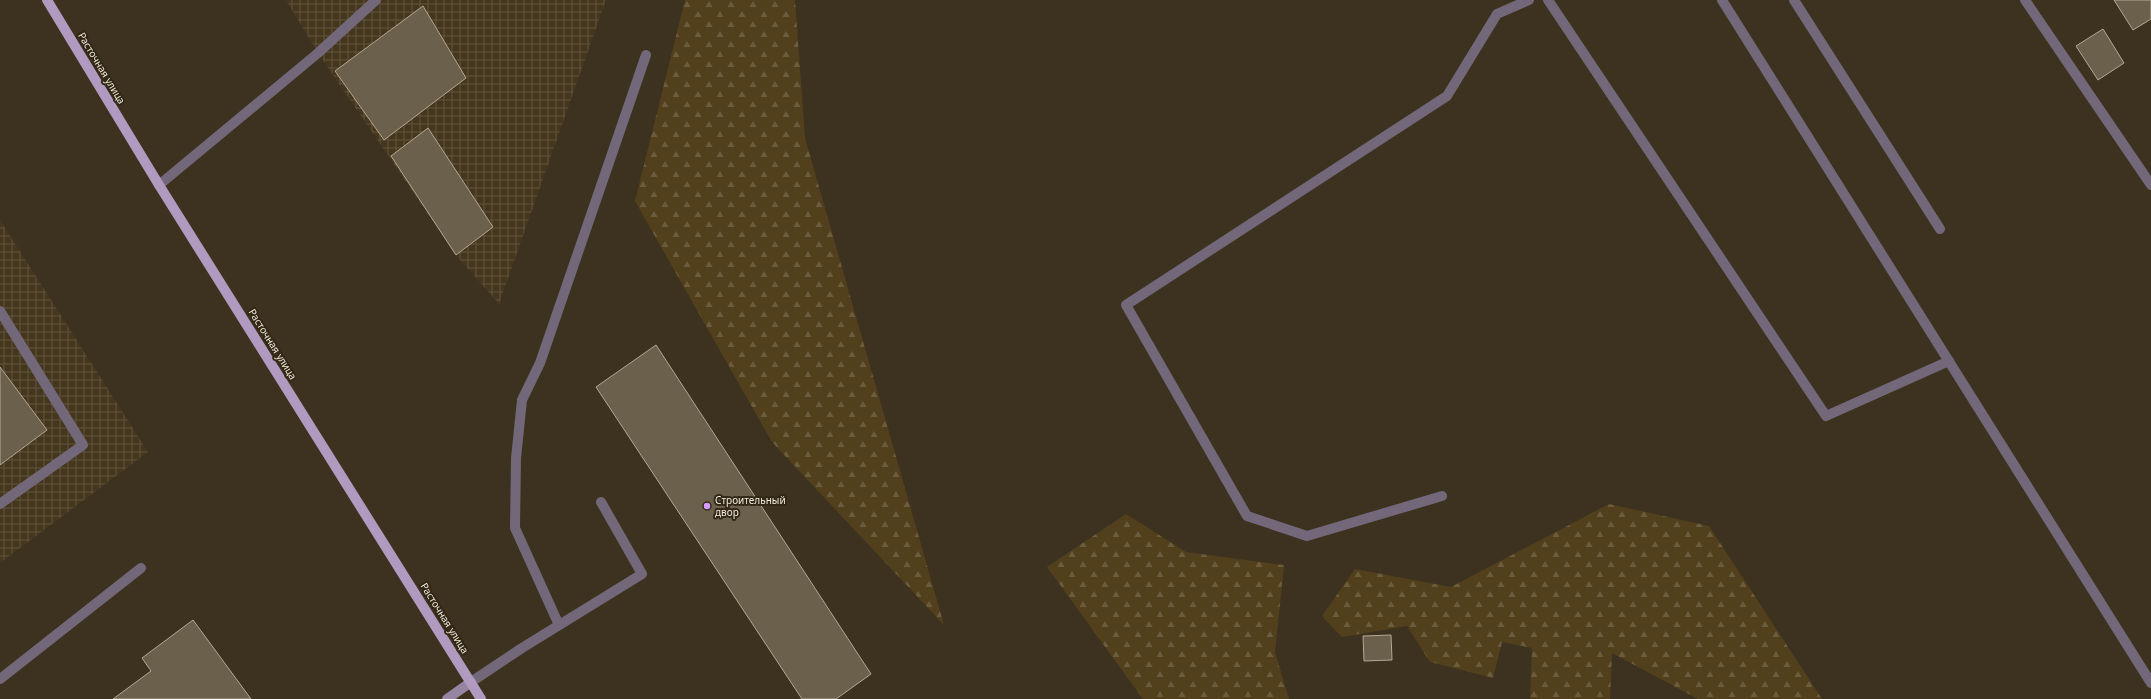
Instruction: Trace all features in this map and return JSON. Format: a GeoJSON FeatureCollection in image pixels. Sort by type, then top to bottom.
{"type":"FeatureCollection","features":[{"type":"Feature","properties":{"kind":"main road","name":"Расточная улица"},"geometry":{"type":"LineString","coordinates":[[47,0],[159,185],[481,699]]}},
{"type":"Feature","properties":{"kind":"street"},"geometry":{"type":"LineString","coordinates":[[447,699],[471,682]]}},
{"type":"Feature","properties":{"kind":"lane"},"geometry":{"type":"LineString","coordinates":[[159,185],[318,53],[376,0]]}},
{"type":"Feature","properties":{"kind":"lane"},"geometry":{"type":"LineString","coordinates":[[1442,496],[1307,536],[1247,516],[1126,305],[1447,96],[1497,14],[1529,0]]}},
{"type":"Feature","properties":{"kind":"lane"},"geometry":{"type":"LineString","coordinates":[[1548,0],[1826,416],[1949,361]]}},
{"type":"Feature","properties":{"kind":"lane"},"geometry":{"type":"LineString","coordinates":[[1722,0],[2151,683]]}},
{"type":"Feature","properties":{"kind":"lane"},"geometry":{"type":"LineString","coordinates":[[1794,0],[1940,230]]}},
{"type":"Feature","properties":{"kind":"lane"},"geometry":{"type":"LineString","coordinates":[[2025,0],[2151,185]]}},
{"type":"Feature","properties":{"kind":"lane"},"geometry":{"type":"LineString","coordinates":[[559,625],[515,528],[516,458],[522,400],[540,363],[646,55]]}},
{"type":"Feature","properties":{"kind":"lane"},"geometry":{"type":"LineString","coordinates":[[0,311],[83,445],[0,504]]}},
{"type":"Feature","properties":{"kind":"lane"},"geometry":{"type":"LineString","coordinates":[[471,682],[559,625],[642,574],[600,502]]}},
{"type":"Feature","properties":{"kind":"lane"},"geometry":{"type":"LineString","coordinates":[[0,678],[141,568]]}},
{"type":"Feature","properties":{"kind":"shaded area"},"geometry":{"type":"Polygon","coordinates":[[[286,0],[606,0],[499,304],[456,255],[318,53],[286,0]]]}},
{"type":"Feature","properties":{"kind":"shaded area"},"geometry":{"type":"Polygon","coordinates":[[[0,220],[148,452],[0,563],[0,220]]]}},
{"type":"Feature","properties":{"kind":"green space"},"geometry":{"type":"Polygon","coordinates":[[[685,0],[795,0],[805,138],[944,625],[772,442],[635,201],[685,0]]]}},
{"type":"Feature","properties":{"kind":"green space"},"geometry":{"type":"Polygon","coordinates":[[[1609,504],[1709,526],[1822,699],[1698,699],[1612,653],[1610,699],[1530,699],[1532,648],[1502,642],[1493,678],[1430,662],[1407,626],[1342,637],[1322,616],[1355,569],[1451,587],[1609,504]]]}},
{"type":"Feature","properties":{"kind":"green space"},"geometry":{"type":"Polygon","coordinates":[[[1126,514],[1186,552],[1284,565],[1275,652],[1289,699],[1143,699],[1047,567],[1126,514]]]}},
{"type":"Feature","properties":{"kind":"building"},"geometry":{"type":"Polygon","coordinates":[[[2114,0],[2151,0],[2151,19],[2133,30],[2114,0]]]}},
{"type":"Feature","properties":{"kind":"building"},"geometry":{"type":"Polygon","coordinates":[[[423,6],[466,78],[384,140],[335,71],[423,6]]]}},
{"type":"Feature","properties":{"kind":"building"},"geometry":{"type":"Polygon","coordinates":[[[2103,29],[2124,63],[2098,80],[2076,46],[2103,29]]]}},
{"type":"Feature","properties":{"kind":"building"},"geometry":{"type":"Polygon","coordinates":[[[428,128],[493,227],[456,255],[391,156],[428,128]]]}},
{"type":"Feature","properties":{"kind":"building"},"geometry":{"type":"Polygon","coordinates":[[[656,345],[871,674],[836,699],[802,699],[596,387],[656,345]]]}},
{"type":"Feature","properties":{"kind":"building"},"geometry":{"type":"Polygon","coordinates":[[[0,367],[47,430],[0,465],[0,367]]]}},
{"type":"Feature","properties":{"kind":"building"},"geometry":{"type":"Polygon","coordinates":[[[193,620],[251,699],[113,699],[151,671],[142,658],[193,620]]]}},
{"type":"Feature","properties":{"kind":"building"},"geometry":{"type":"Polygon","coordinates":[[[1391,635],[1392,660],[1364,661],[1363,636],[1391,635]]]}},
{"type":"Feature","properties":{"kind":"place","name":"Строительный двор"},"geometry":{"type":"Point","coordinates":[707,506]}}]}
